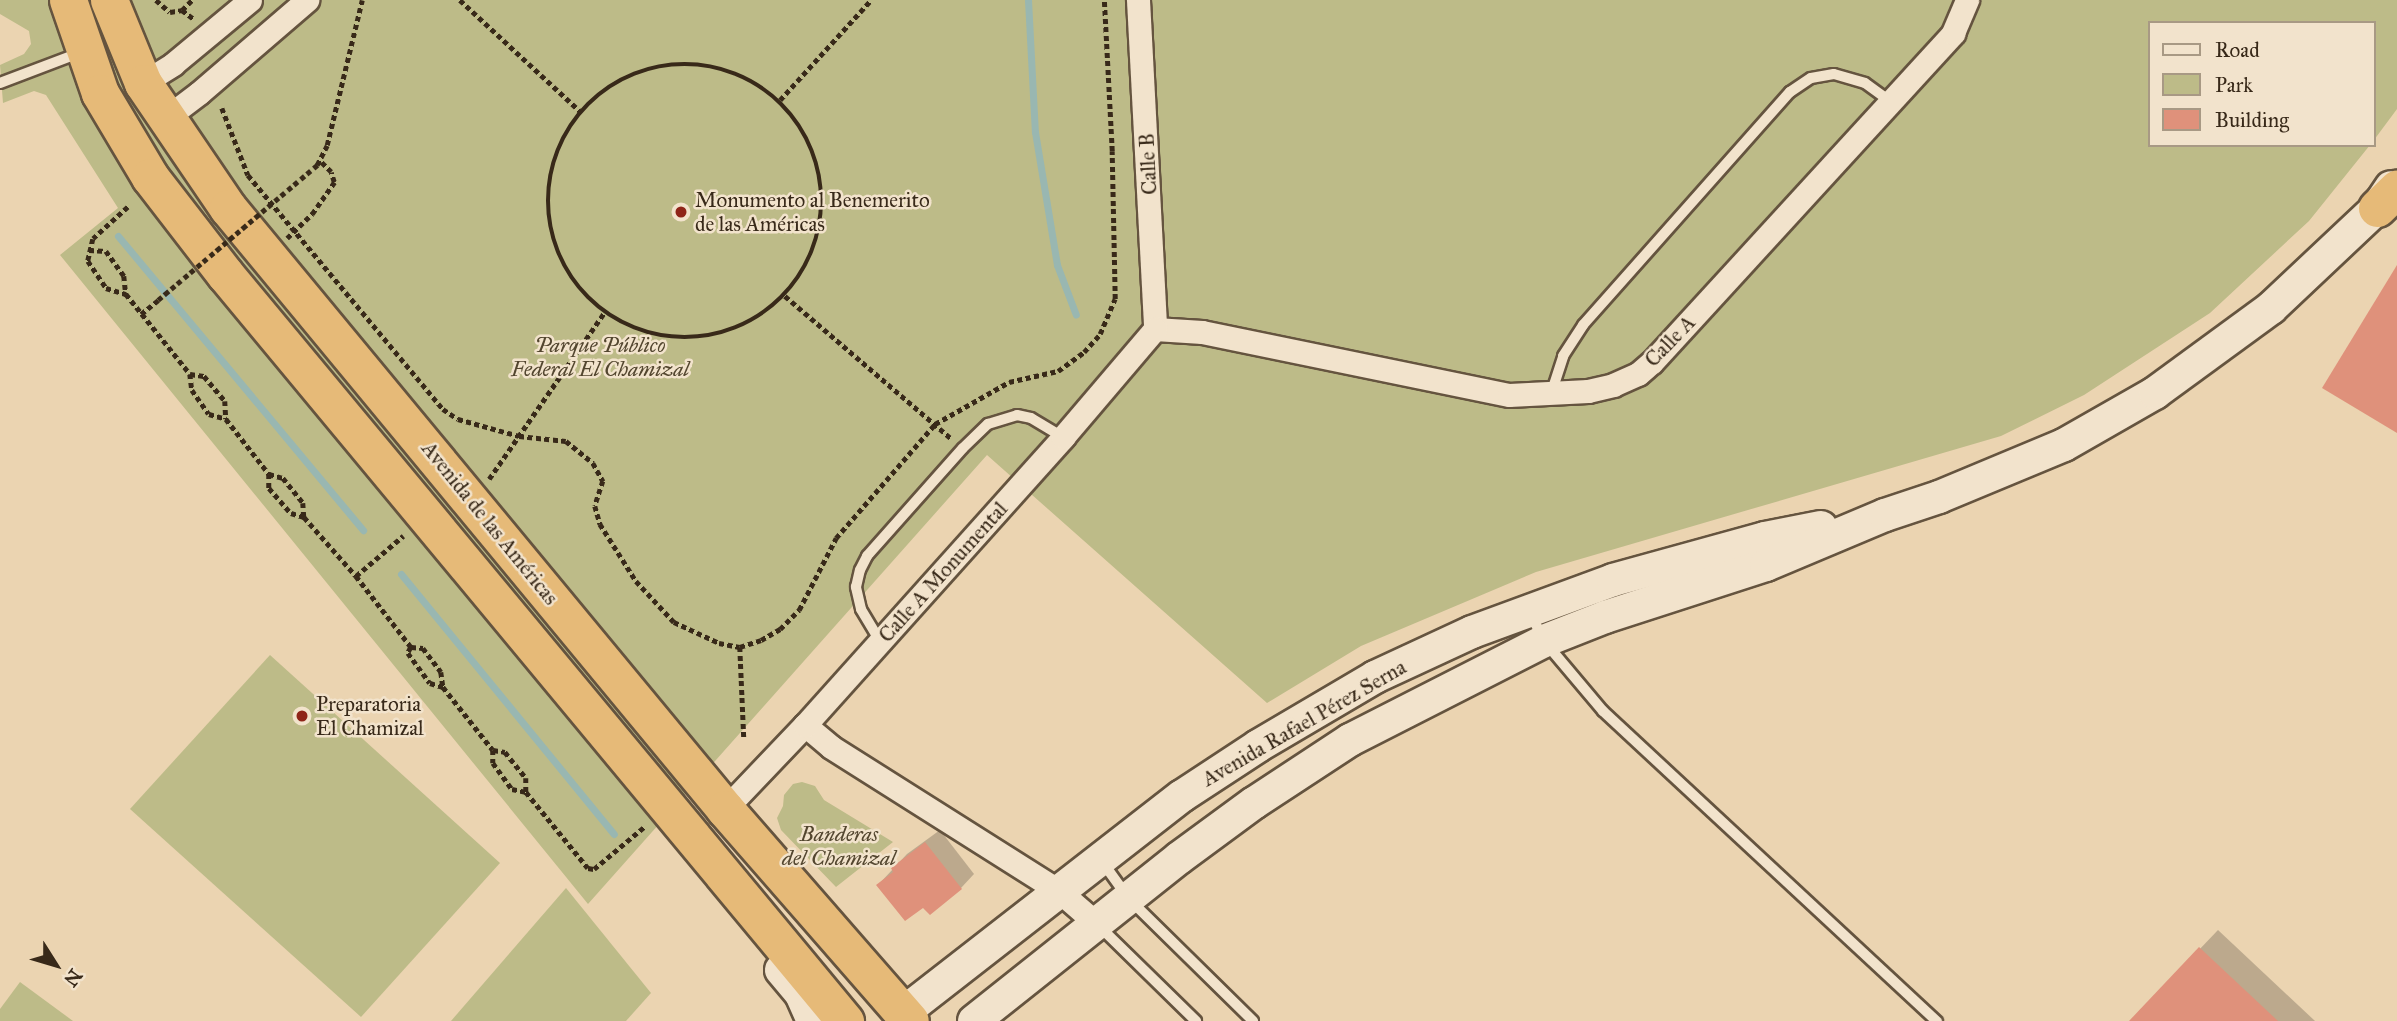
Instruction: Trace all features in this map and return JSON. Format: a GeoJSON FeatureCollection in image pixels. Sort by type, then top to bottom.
{"type":"FeatureCollection","features":[{"type":"Feature","properties":{"kind":"highway","name":"Avenida de las Américas"},"geometry":{"type":"LineString","coordinates":[[68,0],[83,51],[100,93],[149,177],[225,274],[524,633],[692,840],[845,1021]]}},
{"type":"Feature","properties":{"kind":"highway","name":"Avenida de las Américas"},"geometry":{"type":"LineString","coordinates":[[109,0],[143,83],[228,208],[725,809],[907,1017]]}},
{"type":"Feature","properties":{"kind":"highway"},"geometry":{"type":"LineString","coordinates":[[524,633],[604,706],[687,805],[707,815],[716,815],[725,809]]}},
{"type":"Feature","properties":{"kind":"main road","name":"Avenida Rafael Pérez Serna"},"geometry":{"type":"LineString","coordinates":[[974,1021],[1179,858],[1254,803],[1350,740],[1544,641],[1605,617],[1766,565],[1885,515],[1939,497],[2064,445],[2155,393],[2272,308],[2390,197],[2397,177]]}},
{"type":"Feature","properties":{"kind":"main road","name":"Avenida Rafael Pérez Serna"},"geometry":{"type":"LineString","coordinates":[[907,1017],[1059,891],[1182,796],[1258,746],[1376,677],[1472,632],[1613,580],[1765,538],[1885,515]]}},
{"type":"Feature","properties":{"kind":"main road"},"geometry":{"type":"LineString","coordinates":[[692,840],[703,873],[801,994],[813,1021]]}},
{"type":"Feature","properties":{"kind":"street"},"geometry":{"type":"LineString","coordinates":[[143,83],[173,64],[250,0]]}},
{"type":"Feature","properties":{"kind":"street"},"geometry":{"type":"LineString","coordinates":[[166,118],[307,0]]}},
{"type":"Feature","properties":{"kind":"street","name":"Calle B"},"geometry":{"type":"LineString","coordinates":[[1138,0],[1154,329]]}},
{"type":"Feature","properties":{"kind":"street","name":"Calle A"},"geometry":{"type":"LineString","coordinates":[[1154,329],[1202,332],[1509,396],[1551,394],[1613,385],[1638,374],[1652,362],[1953,33],[1966,0]]}},
{"type":"Feature","properties":{"kind":"street","name":"Calle A Monumental"},"geometry":{"type":"LineString","coordinates":[[725,809],[1063,437],[1154,329]]}},
{"type":"Feature","properties":{"kind":"street"},"geometry":{"type":"LineString","coordinates":[[805,724],[831,747],[1059,891],[1097,924]]}},
{"type":"Feature","properties":{"kind":"lane"},"geometry":{"type":"LineString","coordinates":[[0,83],[83,51]]}},
{"type":"Feature","properties":{"kind":"lane"},"geometry":{"type":"LineString","coordinates":[[1551,394],[1563,356],[1583,325],[1790,92],[1811,78],[1834,74],[1865,83],[1890,101]]}},
{"type":"Feature","properties":{"kind":"lane"},"geometry":{"type":"LineString","coordinates":[[880,641],[861,608],[856,587],[867,555],[988,424],[1017,415],[1031,418],[1063,437]]}},
{"type":"Feature","properties":{"kind":"lane"},"geometry":{"type":"LineString","coordinates":[[1529,610],[1544,641],[1603,711],[1937,1021]]}},
{"type":"Feature","properties":{"kind":"lane"},"geometry":{"type":"LineString","coordinates":[[1101,859],[1129,899],[1252,1021]]}},
{"type":"Feature","properties":{"kind":"lane"},"geometry":{"type":"LineString","coordinates":[[1097,924],[1196,1021]]}},
{"type":"Feature","properties":{"kind":"path"},"geometry":{"type":"LineString","coordinates":[[156,0],[170,12],[182,10],[192,0]]}},
{"type":"Feature","properties":{"kind":"path"},"geometry":{"type":"LineString","coordinates":[[141,314],[319,164],[362,0]]}},
{"type":"Feature","properties":{"kind":"path"},"geometry":{"type":"LineString","coordinates":[[460,0],[580,111]]}},
{"type":"Feature","properties":{"kind":"path"},"geometry":{"type":"LineString","coordinates":[[780,100],[871,0]]}},
{"type":"Feature","properties":{"kind":"path"},"geometry":{"type":"LineString","coordinates":[[222,108],[248,175],[443,409],[458,419],[519,436],[566,441],[593,463],[603,481],[595,506],[600,524],[636,582],[674,622],[719,643],[740,647],[761,640],[780,629],[799,610],[836,538],[935,424],[1009,382],[1058,372],[1084,352],[1100,334],[1115,299],[1104,0]]}},
{"type":"Feature","properties":{"kind":"path"},"geometry":{"type":"LineString","coordinates":[[182,10],[194,19]]}},
{"type":"Feature","properties":{"kind":"path"},"geometry":{"type":"LineString","coordinates":[[700,63],[743,75],[780,100],[806,134],[821,175],[822,219],[809,260],[785,296],[754,321],[717,335],[691,338],[678,339],[639,332],[604,313],[572,281],[553,240],[551,229],[547,195],[557,150],[580,111],[614,82],[656,66],[700,63]]}},
{"type":"Feature","properties":{"kind":"path"},"geometry":{"type":"LineString","coordinates":[[284,240],[312,214],[334,182],[331,172],[319,164]]}},
{"type":"Feature","properties":{"kind":"path"},"geometry":{"type":"LineString","coordinates":[[126,294],[106,288],[88,261],[93,239],[128,207]]}},
{"type":"Feature","properties":{"kind":"path"},"geometry":{"type":"LineString","coordinates":[[89,250],[106,251],[124,275],[126,294],[190,374],[192,390],[209,414],[226,419]]}},
{"type":"Feature","properties":{"kind":"path"},"geometry":{"type":"LineString","coordinates":[[785,296],[964,448]]}},
{"type":"Feature","properties":{"kind":"path"},"geometry":{"type":"LineString","coordinates":[[468,496],[489,479],[604,313]]}},
{"type":"Feature","properties":{"kind":"path"},"geometry":{"type":"LineString","coordinates":[[190,374],[204,376],[225,401],[226,419],[269,474],[270,488],[291,513],[304,517],[356,576],[411,647],[423,648],[441,672],[443,687],[493,750],[493,763],[512,789],[526,792],[588,868],[594,869],[645,827]]}},
{"type":"Feature","properties":{"kind":"path"},"geometry":{"type":"LineString","coordinates":[[269,474],[282,478],[303,503],[304,517]]}},
{"type":"Feature","properties":{"kind":"path"},"geometry":{"type":"LineString","coordinates":[[356,576],[403,536]]}},
{"type":"Feature","properties":{"kind":"path"},"geometry":{"type":"LineString","coordinates":[[411,647],[408,653],[430,683],[443,687]]}},
{"type":"Feature","properties":{"kind":"path"},"geometry":{"type":"LineString","coordinates":[[740,647],[744,740]]}},
{"type":"Feature","properties":{"kind":"path"},"geometry":{"type":"LineString","coordinates":[[493,750],[505,752],[526,778],[526,792]]}},
{"type":"Feature","properties":{"kind":"green space","name":"Parque Público Federal El Chamizal"},"geometry":{"type":"Polygon","coordinates":[[[0,0],[2397,0],[2397,109],[2376,137],[2376,21],[2148,21],[2148,147],[2368,147],[2309,221],[2210,313],[2084,395],[2001,436],[1536,572],[1361,646],[1267,703],[987,455],[588,904],[60,255],[118,208],[46,95],[34,91],[3,103],[0,65],[24,54],[31,44],[29,31],[0,14],[0,0]]]}},
{"type":"Feature","properties":{"kind":"green space"},"geometry":{"type":"Polygon","coordinates":[[[270,655],[500,863],[361,1017],[130,809],[270,655]]]}},
{"type":"Feature","properties":{"kind":"green space","name":"Banderas del Chamizal"},"geometry":{"type":"Polygon","coordinates":[[[802,782],[815,786],[824,800],[893,842],[836,887],[781,830],[777,818],[783,806],[784,795],[793,784],[802,782]]]}},
{"type":"Feature","properties":{"kind":"green space"},"geometry":{"type":"Polygon","coordinates":[[[566,888],[651,993],[626,1021],[451,1021],[566,888]]]}},
{"type":"Feature","properties":{"kind":"green space"},"geometry":{"type":"Polygon","coordinates":[[[20,982],[73,1021],[0,1021],[0,1009],[20,982]]]}},
{"type":"Feature","properties":{"kind":"building"},"geometry":{"type":"Polygon","coordinates":[[[2397,265],[2397,433],[2322,388],[2397,265]]]}},
{"type":"Feature","properties":{"kind":"building"},"geometry":{"type":"Polygon","coordinates":[[[925,842],[962,889],[930,915],[923,908],[905,921],[876,885],[893,872],[891,868],[925,842]]]}},
{"type":"Feature","properties":{"kind":"building"},"geometry":{"type":"Polygon","coordinates":[[[2199,947],[2278,1021],[2129,1021],[2199,947]]]}},
{"type":"Feature","properties":{"kind":"waterway"},"geometry":{"type":"LineString","coordinates":[[1028,0],[1035,132],[1057,265],[1076,315]]}},
{"type":"Feature","properties":{"kind":"waterway"},"geometry":{"type":"LineString","coordinates":[[118,236],[363,530]]}},
{"type":"Feature","properties":{"kind":"waterway"},"geometry":{"type":"LineString","coordinates":[[401,574],[614,834]]}},
{"type":"Feature","properties":{"kind":"place","name":"Monumento al Benemerito de las Américas"},"geometry":{"type":"Point","coordinates":[681,212]}},
{"type":"Feature","properties":{"kind":"place","name":"Preparatoria El Chamizal"},"geometry":{"type":"Point","coordinates":[302,716]}}]}
